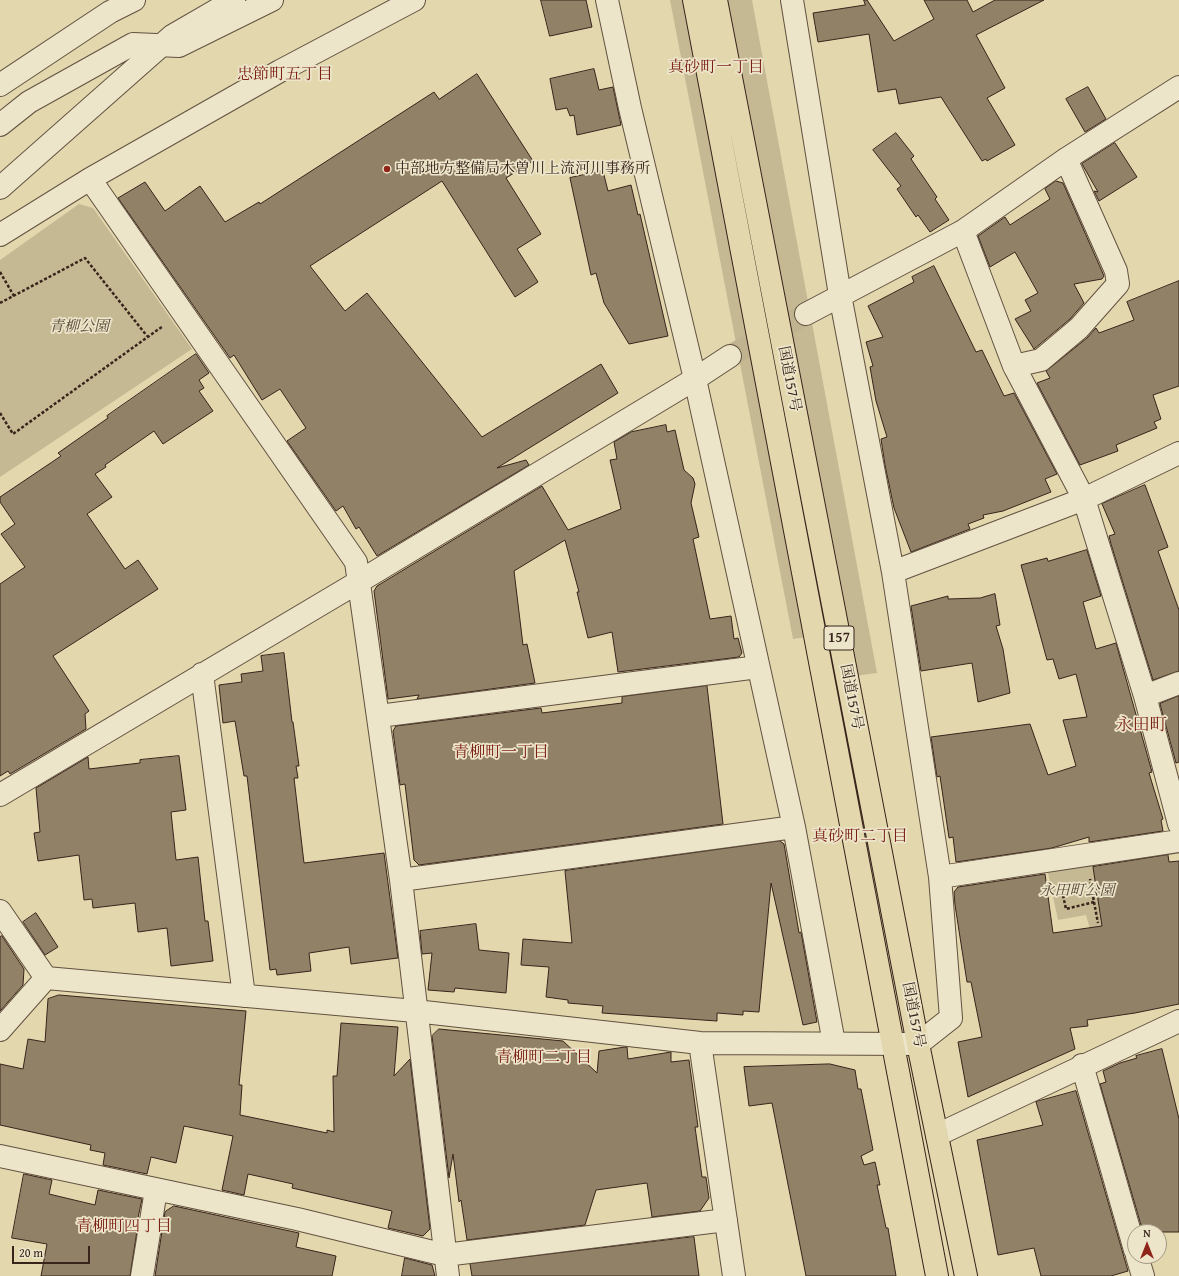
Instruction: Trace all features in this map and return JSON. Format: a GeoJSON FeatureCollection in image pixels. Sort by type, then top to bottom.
{"type":"FeatureCollection","features":[{"type":"Feature","properties":{"kind":"highway","name":"国道157号"},"geometry":{"type":"LineString","coordinates":[[694,0],[937,1276]]}},
{"type":"Feature","properties":{"kind":"highway","name":"国道157号"},"geometry":{"type":"LineString","coordinates":[[716,0],[918,1044],[966,1276]]}},
{"type":"Feature","properties":{"kind":"street"},"geometry":{"type":"LineString","coordinates":[[0,85],[110,12],[134,0]]}},
{"type":"Feature","properties":{"kind":"street"},"geometry":{"type":"LineString","coordinates":[[0,188],[172,36],[234,0]]}},
{"type":"Feature","properties":{"kind":"street"},"geometry":{"type":"LineString","coordinates":[[0,125],[29,102],[133,44],[179,46],[272,0]]}},
{"type":"Feature","properties":{"kind":"street"},"geometry":{"type":"LineString","coordinates":[[0,235],[90,179],[280,71],[414,0]]}},
{"type":"Feature","properties":{"kind":"street"},"geometry":{"type":"LineString","coordinates":[[607,0],[632,115],[695,379],[794,827],[834,1044]]}},
{"type":"Feature","properties":{"kind":"street"},"geometry":{"type":"LineString","coordinates":[[46,978],[416,1011],[700,1044],[918,1044],[951,1018],[940,877],[894,572],[840,295],[792,0]]}},
{"type":"Feature","properties":{"kind":"street"},"geometry":{"type":"LineString","coordinates":[[806,314],[962,231],[1066,158],[1179,87]]}},
{"type":"Feature","properties":{"kind":"street"},"geometry":{"type":"LineString","coordinates":[[1014,366],[1041,360],[1079,328],[1118,284],[1116,271],[1066,158]]}},
{"type":"Feature","properties":{"kind":"street"},"geometry":{"type":"LineString","coordinates":[[90,179],[356,562],[379,716],[448,1276]]}},
{"type":"Feature","properties":{"kind":"street"},"geometry":{"type":"LineString","coordinates":[[962,231],[1014,366],[1084,499],[1146,696],[1179,824]]}},
{"type":"Feature","properties":{"kind":"street"},"geometry":{"type":"LineString","coordinates":[[0,795],[360,581],[695,379],[730,356]]}},
{"type":"Feature","properties":{"kind":"street"},"geometry":{"type":"LineString","coordinates":[[894,572],[1084,499],[1179,453]]}},
{"type":"Feature","properties":{"kind":"street"},"geometry":{"type":"LineString","coordinates":[[379,716],[758,667]]}},
{"type":"Feature","properties":{"kind":"street"},"geometry":{"type":"LineString","coordinates":[[202,674],[244,996]]}},
{"type":"Feature","properties":{"kind":"street"},"geometry":{"type":"LineString","coordinates":[[1146,696],[1179,683]]}},
{"type":"Feature","properties":{"kind":"street"},"geometry":{"type":"LineString","coordinates":[[400,880],[794,827]]}},
{"type":"Feature","properties":{"kind":"street"},"geometry":{"type":"LineString","coordinates":[[940,877],[1179,841]]}},
{"type":"Feature","properties":{"kind":"street"},"geometry":{"type":"LineString","coordinates":[[0,911],[46,978]]}},
{"type":"Feature","properties":{"kind":"street"},"geometry":{"type":"LineString","coordinates":[[0,1030],[46,978]]}},
{"type":"Feature","properties":{"kind":"street"},"geometry":{"type":"LineString","coordinates":[[937,1135],[1082,1065],[1179,1021]]}},
{"type":"Feature","properties":{"kind":"street"},"geometry":{"type":"LineString","coordinates":[[700,1044],[734,1276]]}},
{"type":"Feature","properties":{"kind":"street"},"geometry":{"type":"LineString","coordinates":[[1082,1065],[1128,1224]]}},
{"type":"Feature","properties":{"kind":"street"},"geometry":{"type":"LineString","coordinates":[[0,1156],[297,1219],[445,1255],[726,1220]]}},
{"type":"Feature","properties":{"kind":"street"},"geometry":{"type":"LineString","coordinates":[[142,1276],[156,1190]]}},
{"type":"Feature","properties":{"kind":"street"},"geometry":{"type":"LineString","coordinates":[[1139,1264],[1142,1276]]}},
{"type":"Feature","properties":{"kind":"path"},"geometry":{"type":"LineString","coordinates":[[0,303],[85,258],[147,336],[12,434],[0,413]]}},
{"type":"Feature","properties":{"kind":"path"},"geometry":{"type":"LineString","coordinates":[[0,272],[14,296]]}},
{"type":"Feature","properties":{"kind":"path"},"geometry":{"type":"LineString","coordinates":[[1068,857],[1072,879],[1062,891],[1066,909],[1094,902]]}},
{"type":"Feature","properties":{"kind":"path"},"geometry":{"type":"LineString","coordinates":[[1089,876],[1098,923]]}},
{"type":"Feature","properties":{"kind":"green space"},"geometry":{"type":"Polygon","coordinates":[[[670,0],[688,0],[813,636],[793,639],[670,0]]]}},
{"type":"Feature","properties":{"kind":"green space"},"geometry":{"type":"Polygon","coordinates":[[[727,0],[752,0],[877,673],[854,676],[727,0]]]}},
{"type":"Feature","properties":{"kind":"green space","name":"青柳公園"},"geometry":{"type":"Polygon","coordinates":[[[79,204],[93,208],[192,349],[0,477],[0,260],[79,204]]]}},
{"type":"Feature","properties":{"kind":"green space","name":"永田町公園"},"geometry":{"type":"Polygon","coordinates":[[[1095,860],[1111,929],[1092,936],[1086,915],[1058,920],[1048,873],[1095,860]]]}},
{"type":"Feature","properties":{"kind":"building"},"geometry":{"type":"Polygon","coordinates":[[[541,0],[586,0],[592,27],[550,36],[541,0]]]}},
{"type":"Feature","properties":{"kind":"building"},"geometry":{"type":"Polygon","coordinates":[[[864,0],[867,0],[894,41],[934,19],[924,0],[967,0],[973,12],[995,0],[1044,0],[976,35],[1005,88],[987,98],[1015,145],[987,161],[986,159],[982,161],[941,97],[899,104],[896,89],[878,92],[869,34],[818,42],[813,13],[865,5],[864,0]]]}},
{"type":"Feature","properties":{"kind":"building"},"geometry":{"type":"Polygon","coordinates":[[[594,69],[599,90],[613,87],[621,125],[577,135],[574,115],[570,116],[567,108],[556,110],[550,79],[594,69]]]}},
{"type":"Feature","properties":{"kind":"building"},"geometry":{"type":"Polygon","coordinates":[[[477,74],[533,161],[506,178],[541,234],[517,249],[538,282],[515,297],[442,181],[310,266],[345,311],[367,293],[482,437],[601,364],[618,393],[497,468],[526,460],[529,465],[377,556],[359,527],[356,529],[343,506],[336,511],[287,441],[306,428],[280,389],[262,400],[234,355],[230,358],[118,198],[145,182],[165,211],[200,186],[225,222],[259,202],[260,204],[434,92],[439,99],[477,74]]]}},
{"type":"Feature","properties":{"kind":"building"},"geometry":{"type":"Polygon","coordinates":[[[1088,87],[1106,119],[1085,132],[1066,99],[1088,87]]]}},
{"type":"Feature","properties":{"kind":"building"},"geometry":{"type":"Polygon","coordinates":[[[896,133],[914,156],[911,159],[937,197],[935,199],[949,220],[930,232],[918,215],[916,217],[897,189],[901,186],[873,150],[896,133]]]}},
{"type":"Feature","properties":{"kind":"building"},"geometry":{"type":"Polygon","coordinates":[[[1115,143],[1137,177],[1099,201],[1094,191],[1098,192],[1082,164],[1115,143]]]}},
{"type":"Feature","properties":{"kind":"building"},"geometry":{"type":"Polygon","coordinates":[[[603,171],[608,191],[631,185],[638,215],[640,214],[668,336],[629,344],[604,303],[596,273],[591,275],[570,178],[603,171]]]}},
{"type":"Feature","properties":{"kind":"building"},"geometry":{"type":"Polygon","coordinates":[[[1056,181],[1063,183],[1104,276],[1102,279],[1074,284],[1084,303],[1070,319],[1034,349],[1015,319],[1031,311],[1025,300],[1038,293],[1015,252],[990,267],[978,236],[1005,217],[1010,225],[1050,199],[1045,189],[1056,181]]]}},
{"type":"Feature","properties":{"kind":"building"},"geometry":{"type":"Polygon","coordinates":[[[934,266],[976,352],[982,350],[1004,396],[1014,393],[1057,474],[1045,479],[1051,492],[1003,511],[983,515],[984,518],[968,524],[970,529],[911,552],[894,508],[885,465],[881,439],[887,437],[876,401],[870,367],[873,366],[866,342],[883,337],[868,306],[914,282],[912,277],[934,266]]]}},
{"type":"Feature","properties":{"kind":"building"},"geometry":{"type":"Polygon","coordinates":[[[1179,281],[1179,386],[1153,395],[1161,419],[1154,422],[1157,428],[1116,445],[1118,451],[1080,465],[1037,383],[1050,378],[1046,371],[1087,338],[1096,328],[1099,333],[1134,320],[1127,302],[1179,281]]]}},
{"type":"Feature","properties":{"kind":"building"},"geometry":{"type":"Polygon","coordinates":[[[196,354],[209,373],[199,380],[204,388],[199,391],[213,411],[163,444],[154,431],[105,465],[106,467],[95,474],[112,497],[87,514],[125,569],[138,560],[158,589],[53,656],[89,711],[85,714],[86,729],[10,774],[8,771],[0,776],[0,584],[25,567],[1,534],[15,524],[0,502],[0,497],[61,456],[58,453],[108,418],[107,416],[196,354]]]}},
{"type":"Feature","properties":{"kind":"building"},"geometry":{"type":"Polygon","coordinates":[[[666,425],[667,432],[675,430],[684,470],[693,478],[695,484],[691,503],[699,537],[693,539],[710,619],[731,616],[734,639],[738,638],[742,653],[739,657],[618,672],[612,632],[588,638],[577,592],[579,592],[565,540],[514,571],[523,645],[527,644],[535,683],[417,699],[419,695],[388,699],[374,591],[377,586],[542,486],[568,530],[621,509],[610,460],[617,459],[614,442],[631,432],[666,425]]]}},
{"type":"Feature","properties":{"kind":"building"},"geometry":{"type":"Polygon","coordinates":[[[1145,485],[1168,547],[1158,551],[1179,610],[1179,671],[1153,680],[1111,544],[1109,536],[1115,534],[1102,504],[1145,485]]]}},
{"type":"Feature","properties":{"kind":"building"},"geometry":{"type":"Polygon","coordinates":[[[1087,550],[1101,596],[1083,602],[1096,649],[1116,643],[1152,772],[1149,773],[1163,819],[1161,820],[1163,831],[1089,842],[1089,837],[1052,848],[956,862],[953,837],[949,838],[940,776],[937,777],[931,737],[1030,724],[1048,775],[1076,766],[1063,720],[1087,717],[1076,674],[1059,679],[1053,659],[1047,660],[1021,565],[1047,558],[1048,561],[1087,550]]]}},
{"type":"Feature","properties":{"kind":"building"},"geometry":{"type":"Polygon","coordinates":[[[995,594],[1000,625],[996,626],[1003,649],[1010,693],[978,702],[972,663],[921,671],[911,606],[948,596],[948,599],[980,598],[995,594]]]}},
{"type":"Feature","properties":{"kind":"building"},"geometry":{"type":"Polygon","coordinates":[[[284,653],[299,766],[296,766],[298,778],[294,778],[304,863],[384,853],[398,958],[351,964],[349,947],[309,953],[311,971],[277,975],[276,969],[270,970],[247,776],[244,776],[235,721],[223,723],[219,685],[242,682],[241,674],[263,671],[261,656],[284,653]]]}},
{"type":"Feature","properties":{"kind":"building"},"geometry":{"type":"Polygon","coordinates":[[[707,686],[723,824],[419,865],[414,860],[405,784],[400,785],[393,731],[396,726],[541,708],[542,713],[622,703],[622,697],[707,686]]]}},
{"type":"Feature","properties":{"kind":"building"},"geometry":{"type":"Polygon","coordinates":[[[1179,696],[1179,762],[1176,763],[1160,704],[1179,696]]]}},
{"type":"Feature","properties":{"kind":"building"},"geometry":{"type":"Polygon","coordinates":[[[179,756],[186,810],[171,812],[176,860],[198,857],[205,921],[208,921],[213,961],[171,966],[167,928],[138,932],[135,903],[93,908],[92,899],[84,900],[79,855],[38,861],[34,833],[40,832],[36,788],[88,757],[89,769],[140,763],[140,760],[179,756]]]}},
{"type":"Feature","properties":{"kind":"building"},"geometry":{"type":"Polygon","coordinates":[[[780,841],[784,844],[799,933],[801,932],[817,1022],[803,1025],[771,883],[759,1012],[743,1011],[743,1015],[717,1013],[717,1021],[602,1013],[603,1006],[568,1003],[568,1000],[546,997],[549,967],[521,965],[523,939],[572,943],[565,871],[780,841]]]}},
{"type":"Feature","properties":{"kind":"building"},"geometry":{"type":"Polygon","coordinates":[[[1168,855],[1169,862],[1179,861],[1179,1004],[1135,1013],[1087,1020],[1088,1026],[1070,1028],[1075,1049],[968,1097],[958,1042],[982,1037],[971,982],[967,982],[955,905],[954,892],[958,887],[1045,874],[1053,933],[1102,926],[1093,867],[1168,855]]]}},
{"type":"Feature","properties":{"kind":"building"},"geometry":{"type":"Polygon","coordinates":[[[36,913],[58,947],[45,955],[23,922],[36,913]]]}},
{"type":"Feature","properties":{"kind":"building"},"geometry":{"type":"Polygon","coordinates":[[[476,924],[479,950],[509,953],[506,993],[455,988],[454,992],[428,990],[432,953],[422,954],[420,931],[476,924]]]}},
{"type":"Feature","properties":{"kind":"building"},"geometry":{"type":"Polygon","coordinates":[[[2,936],[24,969],[23,985],[0,1011],[0,937],[2,936]]]}},
{"type":"Feature","properties":{"kind":"building"},"geometry":{"type":"Polygon","coordinates":[[[59,995],[246,1011],[239,1085],[242,1085],[240,1115],[327,1133],[327,1130],[334,1132],[333,1076],[337,1076],[341,1023],[398,1027],[394,1076],[410,1059],[430,1229],[423,1236],[388,1228],[392,1211],[292,1188],[293,1184],[248,1174],[244,1195],[222,1190],[233,1136],[184,1126],[176,1163],[151,1157],[147,1174],[103,1165],[105,1153],[90,1150],[91,1145],[0,1125],[0,1064],[23,1069],[28,1039],[45,1042],[48,999],[59,995]]]}},
{"type":"Feature","properties":{"kind":"building"},"geometry":{"type":"Polygon","coordinates":[[[439,1029],[563,1041],[597,1073],[599,1051],[625,1047],[627,1047],[628,1059],[671,1052],[671,1062],[689,1060],[698,1127],[695,1127],[702,1177],[706,1177],[709,1198],[700,1211],[652,1217],[647,1183],[596,1190],[585,1225],[467,1240],[461,1200],[459,1202],[453,1154],[449,1178],[432,1036],[439,1029]]]}},
{"type":"Feature","properties":{"kind":"building"},"geometry":{"type":"Polygon","coordinates":[[[1162,1049],[1179,1119],[1179,1232],[1167,1232],[1167,1224],[1141,1224],[1100,1084],[1106,1082],[1103,1071],[1120,1063],[1137,1058],[1136,1056],[1162,1049]]]}},
{"type":"Feature","properties":{"kind":"building"},"geometry":{"type":"Polygon","coordinates":[[[830,1064],[855,1070],[858,1089],[861,1089],[873,1150],[861,1156],[864,1165],[875,1162],[880,1185],[877,1185],[886,1228],[888,1228],[896,1276],[806,1276],[772,1103],[749,1106],[744,1067],[830,1064]]]}},
{"type":"Feature","properties":{"kind":"building"},"geometry":{"type":"Polygon","coordinates":[[[1076,1091],[1128,1271],[1111,1276],[1041,1276],[1034,1248],[998,1255],[977,1140],[1043,1125],[1036,1102],[1076,1091]]]}},
{"type":"Feature","properties":{"kind":"building"},"geometry":{"type":"Polygon","coordinates":[[[24,1174],[52,1180],[49,1194],[95,1205],[98,1190],[142,1199],[135,1232],[137,1231],[130,1276],[41,1276],[47,1244],[12,1238],[24,1174]]]}},
{"type":"Feature","properties":{"kind":"building"},"geometry":{"type":"Polygon","coordinates":[[[174,1206],[299,1233],[296,1247],[336,1256],[332,1276],[155,1276],[165,1212],[174,1206]]]}},
{"type":"Feature","properties":{"kind":"building"},"geometry":{"type":"Polygon","coordinates":[[[694,1237],[699,1276],[472,1276],[470,1264],[694,1237]]]}},
{"type":"Feature","properties":{"kind":"building"},"geometry":{"type":"Polygon","coordinates":[[[405,1258],[432,1265],[435,1276],[402,1276],[405,1258]]]}},
{"type":"Feature","properties":{"kind":"tunnel"},"geometry":{"type":"LineString","coordinates":[[730,356],[806,314]]}},
{"type":"Feature","properties":{"kind":"place","name":"中部地方整備局木曽川上流河川事務所"},"geometry":{"type":"Point","coordinates":[387,169]}},
{"type":"Feature","properties":{"kind":"district","name":"真砂町一丁目"},"geometry":{"type":"Point","coordinates":[716,68]}},
{"type":"Feature","properties":{"kind":"district","name":"忠節町五丁目"},"geometry":{"type":"Point","coordinates":[285,75]}},
{"type":"Feature","properties":{"kind":"district","name":"永田町"},"geometry":{"type":"Point","coordinates":[1141,726]}},
{"type":"Feature","properties":{"kind":"district","name":"青柳町一丁目"},"geometry":{"type":"Point","coordinates":[501,753]}},
{"type":"Feature","properties":{"kind":"district","name":"真砂町二丁目"},"geometry":{"type":"Point","coordinates":[860,837]}},
{"type":"Feature","properties":{"kind":"district","name":"青柳町二丁目"},"geometry":{"type":"Point","coordinates":[544,1058]}},
{"type":"Feature","properties":{"kind":"district","name":"青柳町四丁目"},"geometry":{"type":"Point","coordinates":[124,1227]}}]}
